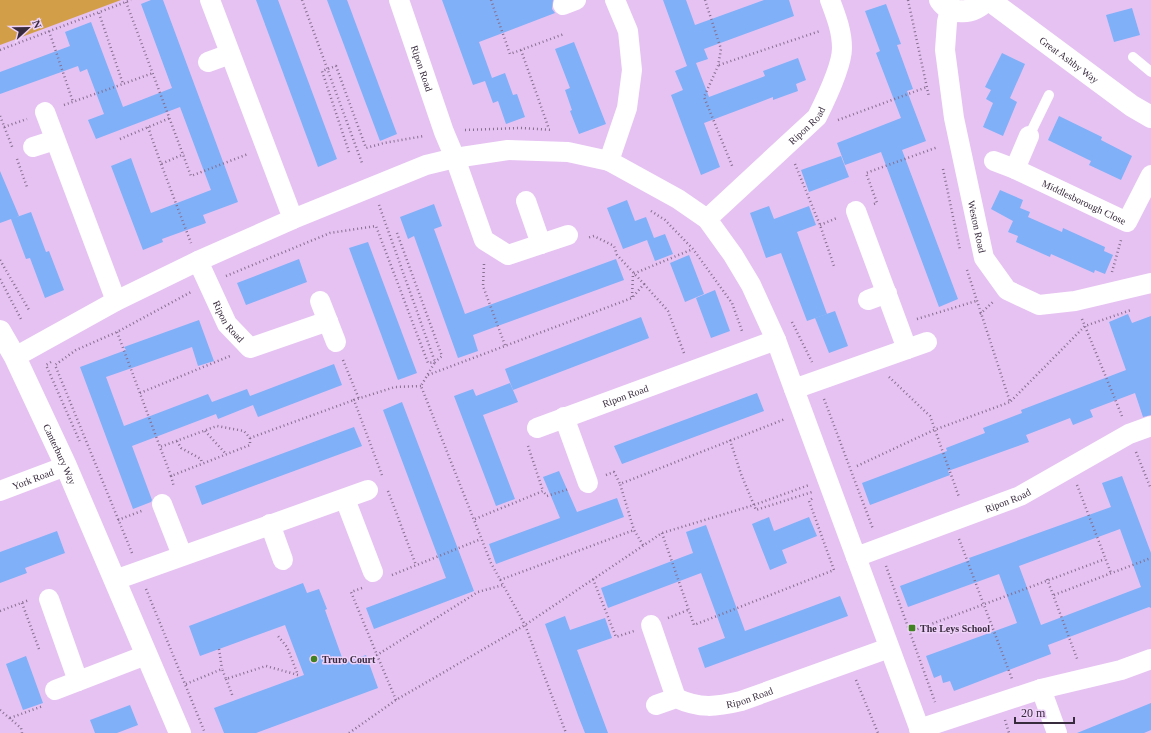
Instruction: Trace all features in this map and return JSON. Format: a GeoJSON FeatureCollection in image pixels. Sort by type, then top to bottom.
{"type":"FeatureCollection","features":[{"type":"Feature","properties":{"kind":"street"},"geometry":{"type":"LineString","coordinates":[[210,0],[293,219]]}},
{"type":"Feature","properties":{"kind":"street","name":"Ripon Road"},"geometry":{"type":"LineString","coordinates":[[399,0],[444,132],[485,240]]}},
{"type":"Feature","properties":{"kind":"street"},"geometry":{"type":"LineString","coordinates":[[609,161],[627,108],[632,70],[628,31],[615,0]]}},
{"type":"Feature","properties":{"kind":"street","name":"Ripon Road"},"geometry":{"type":"LineString","coordinates":[[707,219],[817,117],[829,95],[842,49],[839,24],[830,0]]}},
{"type":"Feature","properties":{"kind":"street"},"geometry":{"type":"LineString","coordinates":[[945,4],[957,11],[971,10],[977,8],[986,0]]}},
{"type":"Feature","properties":{"kind":"street","name":"Great Ashby Way"},"geometry":{"type":"LineString","coordinates":[[989,0],[1132,106],[1151,117]]}},
{"type":"Feature","properties":{"kind":"street","name":"Weston Road"},"geometry":{"type":"LineString","coordinates":[[945,4],[947,22],[945,50],[954,118],[984,258],[1007,290],[1039,305],[1076,301],[1151,283]]}},
{"type":"Feature","properties":{"kind":"street"},"geometry":{"type":"LineString","coordinates":[[208,62],[230,54]]}},
{"type":"Feature","properties":{"kind":"street"},"geometry":{"type":"LineString","coordinates":[[45,112],[116,301]]}},
{"type":"Feature","properties":{"kind":"street"},"geometry":{"type":"LineString","coordinates":[[1015,169],[1029,136]]}},
{"type":"Feature","properties":{"kind":"street"},"geometry":{"type":"LineString","coordinates":[[33,147],[55,140]]}},
{"type":"Feature","properties":{"kind":"street"},"geometry":{"type":"LineString","coordinates":[[15,357],[116,301],[198,261],[293,219],[426,165],[455,158],[508,150],[568,152],[609,161],[678,199],[707,219],[733,255],[751,285],[776,340],[920,731],[942,720],[1041,689],[1121,670],[1151,659]]}},
{"type":"Feature","properties":{"kind":"street","name":"Middlesborough Close"},"geometry":{"type":"LineString","coordinates":[[994,161],[1015,169],[1127,222],[1151,175]]}},
{"type":"Feature","properties":{"kind":"street"},"geometry":{"type":"LineString","coordinates":[[526,200],[541,244]]}},
{"type":"Feature","properties":{"kind":"street"},"geometry":{"type":"LineString","coordinates":[[856,211],[907,349]]}},
{"type":"Feature","properties":{"kind":"street"},"geometry":{"type":"LineString","coordinates":[[485,240],[508,256],[568,235]]}},
{"type":"Feature","properties":{"kind":"street","name":"Ripon Road"},"geometry":{"type":"LineString","coordinates":[[198,261],[227,324],[250,348],[328,320]]}},
{"type":"Feature","properties":{"kind":"street"},"geometry":{"type":"LineString","coordinates":[[868,300],[887,293]]}},
{"type":"Feature","properties":{"kind":"street"},"geometry":{"type":"LineString","coordinates":[[320,301],[336,342]]}},
{"type":"Feature","properties":{"kind":"street","name":"Canterbury Way"},"geometry":{"type":"LineString","coordinates":[[0,331],[15,357],[66,466],[180,733]]}},
{"type":"Feature","properties":{"kind":"street","name":"Ripon Road"},"geometry":{"type":"LineString","coordinates":[[537,428],[691,370],[776,340]]}},
{"type":"Feature","properties":{"kind":"street"},"geometry":{"type":"LineString","coordinates":[[794,389],[820,389],[907,349],[927,342]]}},
{"type":"Feature","properties":{"kind":"street"},"geometry":{"type":"LineString","coordinates":[[564,417],[588,483]]}},
{"type":"Feature","properties":{"kind":"street","name":"Ripon Road"},"geometry":{"type":"LineString","coordinates":[[856,557],[1020,496],[1129,434],[1151,426]]}},
{"type":"Feature","properties":{"kind":"street","name":"York Road"},"geometry":{"type":"LineString","coordinates":[[0,491],[66,466]]}},
{"type":"Feature","properties":{"kind":"street"},"geometry":{"type":"LineString","coordinates":[[115,580],[368,490]]}},
{"type":"Feature","properties":{"kind":"street"},"geometry":{"type":"LineString","coordinates":[[345,499],[376,578]]}},
{"type":"Feature","properties":{"kind":"street"},"geometry":{"type":"LineString","coordinates":[[162,504],[182,555]]}},
{"type":"Feature","properties":{"kind":"street"},"geometry":{"type":"LineString","coordinates":[[270,524],[283,560]]}},
{"type":"Feature","properties":{"kind":"street"},"geometry":{"type":"LineString","coordinates":[[49,599],[78,681]]}},
{"type":"Feature","properties":{"kind":"street"},"geometry":{"type":"LineString","coordinates":[[651,625],[676,698],[656,705]]}},
{"type":"Feature","properties":{"kind":"street","name":"Ripon Road"},"geometry":{"type":"LineString","coordinates":[[676,698],[688,703],[718,707],[741,701],[890,648]]}},
{"type":"Feature","properties":{"kind":"street"},"geometry":{"type":"LineString","coordinates":[[55,690],[146,655]]}},
{"type":"Feature","properties":{"kind":"street"},"geometry":{"type":"LineString","coordinates":[[1041,689],[1056,733]]}},
{"type":"Feature","properties":{"kind":"lane"},"geometry":{"type":"LineString","coordinates":[[1133,57],[1151,70]]}},
{"type":"Feature","properties":{"kind":"lane"},"geometry":{"type":"LineString","coordinates":[[1029,136],[1049,95]]}},
{"type":"Feature","properties":{"kind":"path"},"geometry":{"type":"LineString","coordinates":[[0,50],[131,0]]}},
{"type":"Feature","properties":{"kind":"path"},"geometry":{"type":"LineString","coordinates":[[302,0],[362,163]]}},
{"type":"Feature","properties":{"kind":"path"},"geometry":{"type":"LineString","coordinates":[[491,0],[510,54],[564,34]]}},
{"type":"Feature","properties":{"kind":"path"},"geometry":{"type":"LineString","coordinates":[[706,0],[721,50],[718,66],[704,97],[740,187]]}},
{"type":"Feature","properties":{"kind":"path"},"geometry":{"type":"LineString","coordinates":[[126,2],[191,176],[265,147]]}},
{"type":"Feature","properties":{"kind":"path"},"geometry":{"type":"LineString","coordinates":[[99,12],[123,84],[153,73]]}},
{"type":"Feature","properties":{"kind":"path"},"geometry":{"type":"LineString","coordinates":[[718,66],[839,24]]}},
{"type":"Feature","properties":{"kind":"path"},"geometry":{"type":"LineString","coordinates":[[49,31],[73,102]]}},
{"type":"Feature","properties":{"kind":"path"},"geometry":{"type":"LineString","coordinates":[[521,50],[549,129]]}},
{"type":"Feature","properties":{"kind":"path"},"geometry":{"type":"LineString","coordinates":[[349,152],[322,71],[336,66],[366,148],[384,143],[444,132],[485,128],[554,130]]}},
{"type":"Feature","properties":{"kind":"path"},"geometry":{"type":"LineString","coordinates":[[817,117],[827,124],[927,87]]}},
{"type":"Feature","properties":{"kind":"path"},"geometry":{"type":"LineString","coordinates":[[120,139],[170,118]]}},
{"type":"Feature","properties":{"kind":"path"},"geometry":{"type":"LineString","coordinates":[[148,127],[198,261]]}},
{"type":"Feature","properties":{"kind":"path"},"geometry":{"type":"LineString","coordinates":[[787,144],[820,225],[834,266]]}},
{"type":"Feature","properties":{"kind":"path"},"geometry":{"type":"LineString","coordinates":[[820,225],[877,202],[866,173],[938,147]]}},
{"type":"Feature","properties":{"kind":"path"},"geometry":{"type":"LineString","coordinates":[[161,164],[184,154]]}},
{"type":"Feature","properties":{"kind":"path"},"geometry":{"type":"LineString","coordinates":[[378,204],[435,362]]}},
{"type":"Feature","properties":{"kind":"path"},"geometry":{"type":"LineString","coordinates":[[651,211],[665,220],[693,249],[732,303],[749,349]]}},
{"type":"Feature","properties":{"kind":"path"},"geometry":{"type":"LineString","coordinates":[[1105,294],[1127,222]]}},
{"type":"Feature","properties":{"kind":"path"},"geometry":{"type":"LineString","coordinates":[[205,733],[55,365],[76,350],[117,332],[197,288],[330,233],[376,226],[428,362],[435,362]]}},
{"type":"Feature","properties":{"kind":"path"},"geometry":{"type":"LineString","coordinates":[[397,233],[442,356],[435,362],[421,386]]}},
{"type":"Feature","properties":{"kind":"path"},"geometry":{"type":"LineString","coordinates":[[568,235],[571,243],[594,236],[614,246],[618,255],[633,274],[668,311],[691,370]]}},
{"type":"Feature","properties":{"kind":"path"},"geometry":{"type":"LineString","coordinates":[[485,240],[483,286],[505,346]]}},
{"type":"Feature","properties":{"kind":"path"},"geometry":{"type":"LineString","coordinates":[[633,274],[693,249]]}},
{"type":"Feature","properties":{"kind":"path"},"geometry":{"type":"LineString","coordinates":[[0,260],[29,310]]}},
{"type":"Feature","properties":{"kind":"path"},"geometry":{"type":"LineString","coordinates":[[632,298],[633,274]]}},
{"type":"Feature","properties":{"kind":"path"},"geometry":{"type":"LineString","coordinates":[[0,279],[21,319]]}},
{"type":"Feature","properties":{"kind":"path"},"geometry":{"type":"LineString","coordinates":[[428,375],[632,298],[644,284]]}},
{"type":"Feature","properties":{"kind":"path"},"geometry":{"type":"LineString","coordinates":[[898,325],[976,301]]}},
{"type":"Feature","properties":{"kind":"path"},"geometry":{"type":"LineString","coordinates":[[1136,308],[1085,326],[1151,489]]}},
{"type":"Feature","properties":{"kind":"path"},"geometry":{"type":"LineString","coordinates":[[788,316],[811,357],[820,389],[880,548],[942,720]]}},
{"type":"Feature","properties":{"kind":"path"},"geometry":{"type":"LineString","coordinates":[[117,332],[160,447],[172,476],[250,445],[250,438],[244,431],[217,426],[160,447]]}},
{"type":"Feature","properties":{"kind":"path"},"geometry":{"type":"LineString","coordinates":[[336,342],[359,399]]}},
{"type":"Feature","properties":{"kind":"path"},"geometry":{"type":"LineString","coordinates":[[140,393],[250,348]]}},
{"type":"Feature","properties":{"kind":"path"},"geometry":{"type":"LineString","coordinates":[[46,365],[81,445]]}},
{"type":"Feature","properties":{"kind":"path"},"geometry":{"type":"LineString","coordinates":[[888,376],[930,416],[983,604],[1019,696]]}},
{"type":"Feature","properties":{"kind":"path"},"geometry":{"type":"LineString","coordinates":[[250,438],[394,387],[421,386]]}},
{"type":"Feature","properties":{"kind":"path"},"geometry":{"type":"LineString","coordinates":[[421,386],[475,519],[481,539],[502,585],[525,625],[566,733]]}},
{"type":"Feature","properties":{"kind":"path"},"geometry":{"type":"LineString","coordinates":[[820,389],[830,396]]}},
{"type":"Feature","properties":{"kind":"path"},"geometry":{"type":"LineString","coordinates":[[354,400],[383,476]]}},
{"type":"Feature","properties":{"kind":"path"},"geometry":{"type":"LineString","coordinates":[[857,466],[934,430],[1010,402]]}},
{"type":"Feature","properties":{"kind":"path"},"geometry":{"type":"LineString","coordinates":[[620,484],[802,412]]}},
{"type":"Feature","properties":{"kind":"path"},"geometry":{"type":"LineString","coordinates":[[537,428],[524,434],[543,491],[547,496],[588,483],[614,472],[620,484],[634,530],[643,545]]}},
{"type":"Feature","properties":{"kind":"path"},"geometry":{"type":"LineString","coordinates":[[205,431],[226,454]]}},
{"type":"Feature","properties":{"kind":"path"},"geometry":{"type":"LineString","coordinates":[[662,533],[694,625],[834,570],[809,501],[816,496],[815,491],[756,510],[741,474],[730,440]]}},
{"type":"Feature","properties":{"kind":"path"},"geometry":{"type":"LineString","coordinates":[[178,441],[181,448],[201,459],[202,464]]}},
{"type":"Feature","properties":{"kind":"path"},"geometry":{"type":"LineString","coordinates":[[84,452],[90,450]]}},
{"type":"Feature","properties":{"kind":"path"},"geometry":{"type":"LineString","coordinates":[[1071,468],[1111,573]]}},
{"type":"Feature","properties":{"kind":"path"},"geometry":{"type":"LineString","coordinates":[[348,733],[396,700],[525,625],[662,533],[754,505],[812,484]]}},
{"type":"Feature","properties":{"kind":"path"},"geometry":{"type":"LineString","coordinates":[[388,490],[416,566]]}},
{"type":"Feature","properties":{"kind":"path"},"geometry":{"type":"LineString","coordinates":[[475,519],[543,491]]}},
{"type":"Feature","properties":{"kind":"path"},"geometry":{"type":"LineString","coordinates":[[500,580],[634,530]]}},
{"type":"Feature","properties":{"kind":"path"},"geometry":{"type":"LineString","coordinates":[[396,700],[351,592],[376,578],[416,566],[481,539]]}},
{"type":"Feature","properties":{"kind":"path"},"geometry":{"type":"LineString","coordinates":[[910,632],[1105,558]]}},
{"type":"Feature","properties":{"kind":"path"},"geometry":{"type":"LineString","coordinates":[[1054,595],[1151,558]]}},
{"type":"Feature","properties":{"kind":"path"},"geometry":{"type":"LineString","coordinates":[[592,579],[616,637],[688,610]]}},
{"type":"Feature","properties":{"kind":"path"},"geometry":{"type":"LineString","coordinates":[[1048,579],[1084,678]]}},
{"type":"Feature","properties":{"kind":"path"},"geometry":{"type":"LineString","coordinates":[[377,655],[478,592],[502,585]]}},
{"type":"Feature","properties":{"kind":"path"},"geometry":{"type":"LineString","coordinates":[[22,603],[39,649]]}},
{"type":"Feature","properties":{"kind":"path"},"geometry":{"type":"LineString","coordinates":[[226,679],[266,666],[298,675],[287,647],[278,636]]}},
{"type":"Feature","properties":{"kind":"path"},"geometry":{"type":"LineString","coordinates":[[219,649],[222,669],[233,697]]}},
{"type":"Feature","properties":{"kind":"path"},"geometry":{"type":"LineString","coordinates":[[849,662],[878,733]]}},
{"type":"Feature","properties":{"kind":"path"},"geometry":{"type":"LineString","coordinates":[[186,684],[222,669]]}},
{"type":"Feature","properties":{"kind":"path"},"geometry":{"type":"LineString","coordinates":[[10,718],[55,701],[55,690]]}},
{"type":"Feature","properties":{"kind":"path"},"geometry":{"type":"LineString","coordinates":[[0,710],[21,728],[22,733]]}},
{"type":"Feature","properties":{"kind":"shaded area"},"geometry":{"type":"Polygon","coordinates":[[[0,0],[121,0],[0,45],[0,0]]]}},
{"type":"Feature","properties":{"kind":"building"},"geometry":{"type":"Polygon","coordinates":[[[151,0],[163,0],[238,202],[203,215],[206,223],[162,239],[163,242],[143,250],[111,166],[131,158],[151,213],[211,190],[180,107],[96,139],[88,120],[104,114],[87,69],[80,72],[78,66],[0,94],[0,72],[70,46],[65,32],[91,22],[123,107],[172,88],[141,4],[151,0]]]}},
{"type":"Feature","properties":{"kind":"building"},"geometry":{"type":"Polygon","coordinates":[[[256,0],[278,0],[337,159],[318,167],[256,0]]]}},
{"type":"Feature","properties":{"kind":"building"},"geometry":{"type":"Polygon","coordinates":[[[327,0],[347,0],[397,134],[380,141],[327,0]]]}},
{"type":"Feature","properties":{"kind":"building"},"geometry":{"type":"Polygon","coordinates":[[[442,0],[553,0],[552,9],[555,13],[479,42],[492,78],[505,73],[513,95],[517,94],[525,117],[506,124],[498,101],[493,103],[485,81],[473,85],[442,0]]]}},
{"type":"Feature","properties":{"kind":"building"},"geometry":{"type":"Polygon","coordinates":[[[663,0],[686,0],[695,25],[764,0],[789,0],[794,16],[704,49],[708,59],[696,63],[709,97],[765,76],[763,71],[798,58],[806,80],[796,84],[798,91],[773,100],[773,97],[704,123],[720,167],[701,175],[671,95],[683,90],[675,71],[687,66],[663,0]]]}},
{"type":"Feature","properties":{"kind":"building"},"geometry":{"type":"Polygon","coordinates":[[[886,4],[901,44],[897,45],[913,89],[907,91],[926,141],[902,150],[958,299],[939,307],[881,152],[845,165],[837,143],[901,118],[876,53],[880,51],[865,11],[886,4]]]}},
{"type":"Feature","properties":{"kind":"building"},"geometry":{"type":"Polygon","coordinates":[[[1132,8],[1140,35],[1114,42],[1106,15],[1132,8]]]}},
{"type":"Feature","properties":{"kind":"building"},"geometry":{"type":"Polygon","coordinates":[[[574,42],[606,124],[579,134],[570,111],[572,110],[565,90],[570,88],[555,49],[574,42]]]}},
{"type":"Feature","properties":{"kind":"building"},"geometry":{"type":"Polygon","coordinates":[[[1002,53],[1025,64],[1010,98],[1017,102],[1003,136],[983,127],[993,103],[986,99],[991,90],[985,87],[1002,53]]]}},
{"type":"Feature","properties":{"kind":"building"},"geometry":{"type":"Polygon","coordinates":[[[1059,116],[1102,137],[1101,140],[1132,156],[1121,180],[1089,165],[1091,161],[1048,140],[1059,116]]]}},
{"type":"Feature","properties":{"kind":"building"},"geometry":{"type":"Polygon","coordinates":[[[841,156],[849,177],[809,192],[801,170],[841,156]]]}},
{"type":"Feature","properties":{"kind":"building"},"geometry":{"type":"Polygon","coordinates":[[[0,171],[19,216],[14,218],[31,212],[46,252],[49,251],[64,290],[45,298],[30,258],[26,259],[11,219],[0,223],[0,171]]]}},
{"type":"Feature","properties":{"kind":"building"},"geometry":{"type":"Polygon","coordinates":[[[1000,190],[1023,200],[1020,208],[1030,212],[1028,217],[1062,232],[1063,228],[1105,247],[1104,251],[1113,255],[1105,274],[1095,270],[1094,273],[1051,254],[1050,257],[1016,242],[1018,236],[1008,232],[1013,221],[991,209],[1000,190]]]}},
{"type":"Feature","properties":{"kind":"building"},"geometry":{"type":"Polygon","coordinates":[[[627,200],[635,221],[646,217],[654,238],[665,234],[673,254],[655,261],[647,240],[623,249],[607,208],[627,200]]]}},
{"type":"Feature","properties":{"kind":"building"},"geometry":{"type":"Polygon","coordinates":[[[434,204],[442,226],[434,229],[465,314],[616,259],[624,280],[473,335],[478,351],[458,358],[414,236],[408,239],[400,217],[434,204]]]}},
{"type":"Feature","properties":{"kind":"building"},"geometry":{"type":"Polygon","coordinates":[[[769,206],[774,219],[809,206],[816,225],[797,232],[827,314],[807,321],[781,253],[766,258],[750,213],[769,206]]]}},
{"type":"Feature","properties":{"kind":"building"},"geometry":{"type":"Polygon","coordinates":[[[368,242],[417,373],[398,380],[349,248],[368,242]]]}},
{"type":"Feature","properties":{"kind":"building"},"geometry":{"type":"Polygon","coordinates":[[[689,255],[704,294],[685,302],[670,263],[689,255]]]}},
{"type":"Feature","properties":{"kind":"building"},"geometry":{"type":"Polygon","coordinates":[[[299,259],[307,282],[246,305],[237,283],[299,259]]]}},
{"type":"Feature","properties":{"kind":"building"},"geometry":{"type":"Polygon","coordinates":[[[715,290],[730,331],[711,338],[696,298],[715,290]]]}},
{"type":"Feature","properties":{"kind":"building"},"geometry":{"type":"Polygon","coordinates":[[[835,311],[848,346],[829,353],[815,318],[835,311]]]}},
{"type":"Feature","properties":{"kind":"building"},"geometry":{"type":"Polygon","coordinates":[[[1128,314],[1132,323],[1151,316],[1151,415],[1143,417],[1135,393],[1090,410],[1093,417],[1073,425],[1070,418],[1026,435],[1029,442],[948,471],[950,475],[870,505],[862,483],[947,451],[946,448],[985,433],[983,428],[1022,413],[1021,410],[1126,370],[1109,322],[1128,314]]]}},
{"type":"Feature","properties":{"kind":"building"},"geometry":{"type":"Polygon","coordinates":[[[641,317],[649,338],[513,390],[505,369],[641,317]]]}},
{"type":"Feature","properties":{"kind":"building"},"geometry":{"type":"Polygon","coordinates":[[[199,320],[214,361],[198,366],[192,347],[106,377],[124,426],[208,394],[212,402],[247,389],[250,396],[334,364],[342,385],[258,417],[253,405],[218,419],[216,414],[132,446],[152,500],[151,502],[133,509],[80,367],[126,350],[124,347],[199,320]]]}},
{"type":"Feature","properties":{"kind":"building"},"geometry":{"type":"Polygon","coordinates":[[[510,383],[518,402],[483,415],[515,499],[496,506],[454,396],[473,389],[476,396],[510,383]]]}},
{"type":"Feature","properties":{"kind":"building"},"geometry":{"type":"Polygon","coordinates":[[[757,393],[764,411],[622,464],[614,446],[757,393]]]}},
{"type":"Feature","properties":{"kind":"building"},"geometry":{"type":"Polygon","coordinates":[[[402,402],[474,591],[374,629],[366,608],[446,578],[383,410],[402,402]]]}},
{"type":"Feature","properties":{"kind":"building"},"geometry":{"type":"Polygon","coordinates":[[[354,427],[362,446],[202,505],[195,486],[354,427]]]}},
{"type":"Feature","properties":{"kind":"building"},"geometry":{"type":"Polygon","coordinates":[[[559,471],[577,512],[617,498],[624,517],[496,564],[489,544],[560,518],[543,477],[559,471]]]}},
{"type":"Feature","properties":{"kind":"building"},"geometry":{"type":"Polygon","coordinates":[[[1122,476],[1151,553],[1151,608],[1149,607],[1048,645],[1051,654],[954,691],[950,681],[943,683],[941,675],[934,678],[926,656],[1017,623],[999,574],[908,607],[900,586],[970,560],[969,558],[1111,507],[1102,483],[1122,476]],[[1120,529],[1019,566],[1041,625],[1141,587],[1120,529]]]}},
{"type":"Feature","properties":{"kind":"building"},"geometry":{"type":"Polygon","coordinates":[[[769,517],[774,531],[809,517],[817,536],[782,550],[787,563],[770,570],[752,524],[769,517]]]}},
{"type":"Feature","properties":{"kind":"building"},"geometry":{"type":"Polygon","coordinates":[[[706,525],[745,631],[840,596],[848,616],[705,668],[698,648],[725,638],[701,573],[608,608],[601,588],[693,553],[686,532],[706,525]]]}},
{"type":"Feature","properties":{"kind":"building"},"geometry":{"type":"Polygon","coordinates":[[[57,531],[65,553],[25,568],[27,573],[0,583],[0,552],[57,531]]]}},
{"type":"Feature","properties":{"kind":"building","name":"Truro Court"},"geometry":{"type":"Polygon","coordinates":[[[303,583],[307,593],[319,589],[344,663],[366,655],[378,688],[256,733],[224,733],[214,708],[304,675],[285,625],[200,656],[189,626],[303,583]]]}},
{"type":"Feature","properties":{"kind":"building"},"geometry":{"type":"Polygon","coordinates":[[[565,616],[570,630],[605,618],[612,638],[577,650],[608,733],[585,733],[579,718],[545,624],[565,616]]]}},
{"type":"Feature","properties":{"kind":"building"},"geometry":{"type":"Polygon","coordinates":[[[26,656],[43,703],[23,710],[6,664],[26,656]]]}},
{"type":"Feature","properties":{"kind":"building"},"geometry":{"type":"Polygon","coordinates":[[[1151,703],[1151,730],[1144,733],[1077,733],[1151,703]]]}},
{"type":"Feature","properties":{"kind":"building"},"geometry":{"type":"Polygon","coordinates":[[[130,705],[138,725],[117,733],[95,733],[90,720],[130,705]]]}},
{"type":"Feature","properties":{"kind":"place","name":"The Leys School"},"geometry":{"type":"Point","coordinates":[912,628]}},
{"type":"Feature","properties":{"kind":"place","name":"Truro Court"},"geometry":{"type":"Point","coordinates":[314,659]}}]}
